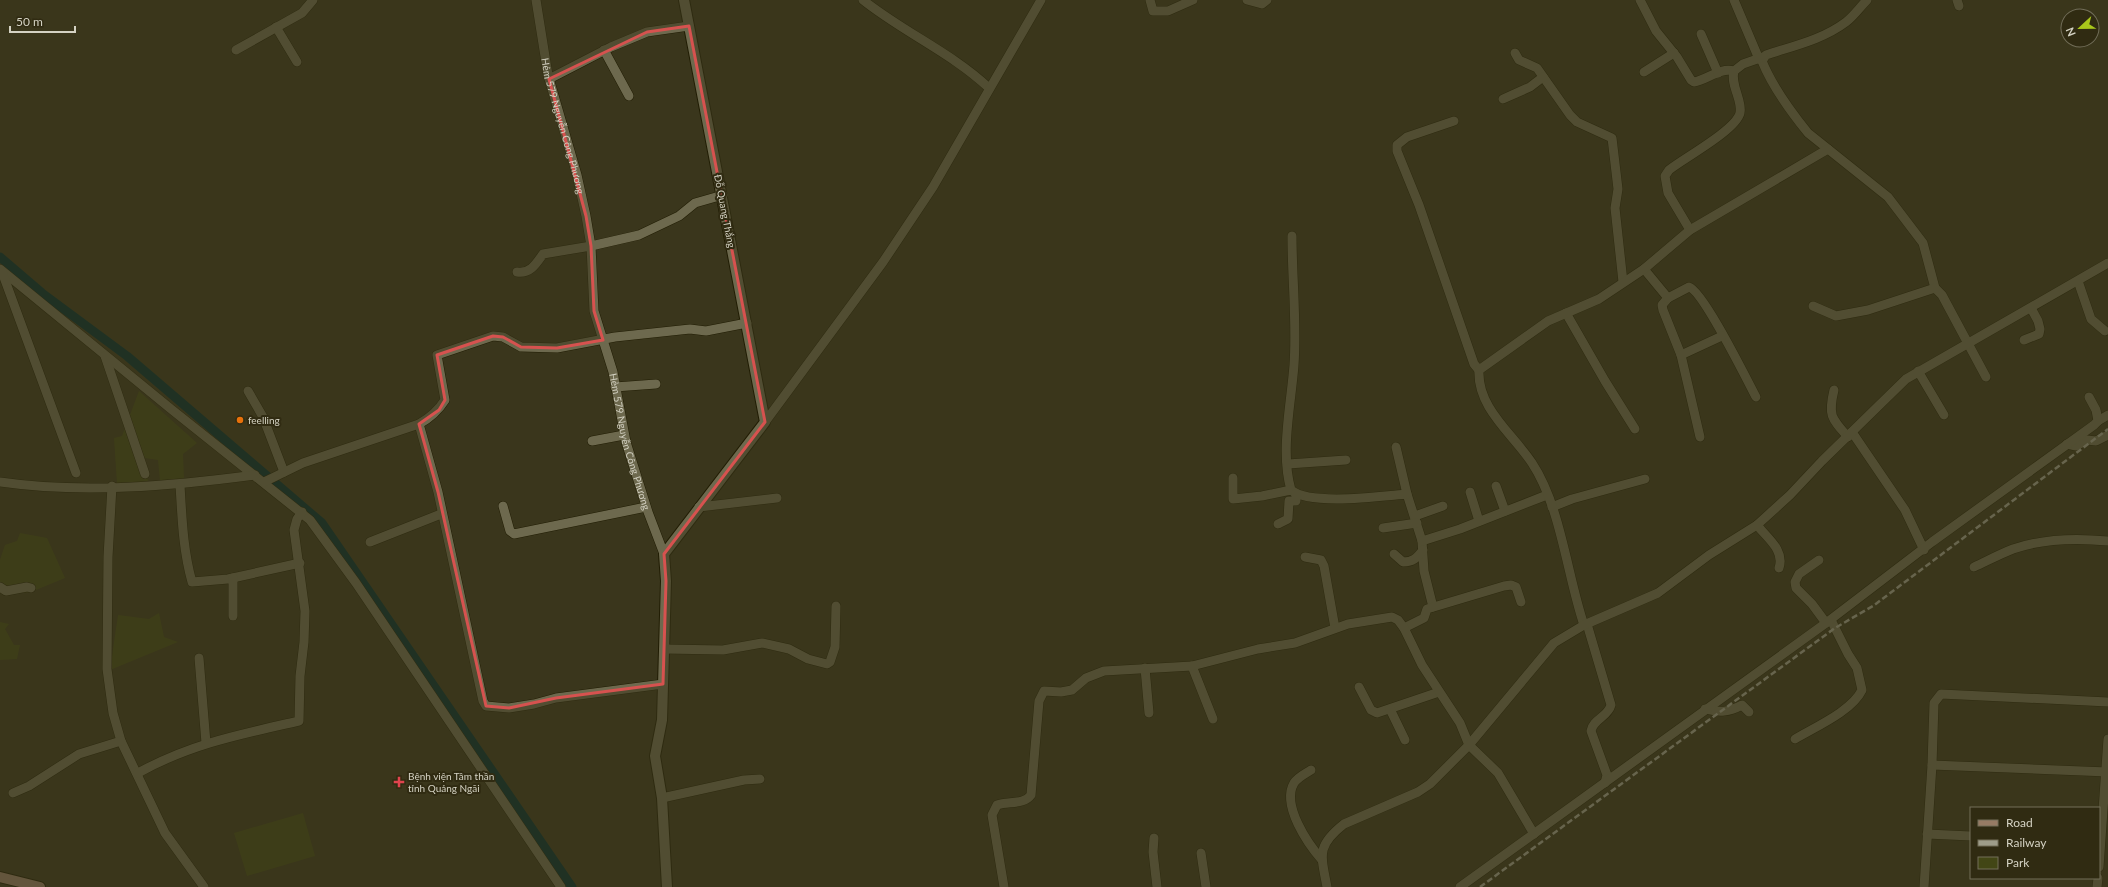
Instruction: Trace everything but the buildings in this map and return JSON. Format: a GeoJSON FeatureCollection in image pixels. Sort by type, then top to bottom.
{"type":"FeatureCollection","features":[{"type":"Feature","properties":{"kind":"main road"},"geometry":{"type":"LineString","coordinates":[[0,877],[40,887]]}},
{"type":"Feature","properties":{"kind":"street"},"geometry":{"type":"LineString","coordinates":[[236,50],[302,13],[314,0]]}},
{"type":"Feature","properties":{"kind":"street","name":"Hẻm 579 Nguyễn Công Phương"},"geometry":{"type":"LineString","coordinates":[[536,0],[550,79],[577,175],[591,246],[594,311],[613,372],[624,435],[646,507],[664,554],[666,581],[662,720],[655,756],[662,798],[667,887]]}},
{"type":"Feature","properties":{"kind":"street","name":"Đỗ Quang Thắng"},"geometry":{"type":"LineString","coordinates":[[684,0],[723,195],[765,422]]}},
{"type":"Feature","properties":{"kind":"street"},"geometry":{"type":"LineString","coordinates":[[862,0],[900,27],[970,70],[989,88]]}},
{"type":"Feature","properties":{"kind":"street"},"geometry":{"type":"LineString","coordinates":[[664,554],[765,422],[883,262],[933,188],[989,88],[1041,0]]}},
{"type":"Feature","properties":{"kind":"street"},"geometry":{"type":"LineString","coordinates":[[1150,0],[1153,11],[1168,11],[1193,0]]}},
{"type":"Feature","properties":{"kind":"street"},"geometry":{"type":"LineString","coordinates":[[1247,0],[1262,4],[1267,0]]}},
{"type":"Feature","properties":{"kind":"street"},"geometry":{"type":"LineString","coordinates":[[1640,0],[1656,31],[1674,53],[1689,77],[1694,82],[1718,73],[1730,70],[1734,71],[1743,64],[1766,55],[1812,41],[1847,21],[1867,0]]}},
{"type":"Feature","properties":{"kind":"street"},"geometry":{"type":"LineString","coordinates":[[1734,0],[1767,73],[1798,121],[1808,133],[1888,196],[1923,243],[1935,288],[1942,295],[1986,377]]}},
{"type":"Feature","properties":{"kind":"street"},"geometry":{"type":"LineString","coordinates":[[550,79],[604,50],[647,32],[689,26]]}},
{"type":"Feature","properties":{"kind":"street"},"geometry":{"type":"LineString","coordinates":[[276,27],[298,62]]}},
{"type":"Feature","properties":{"kind":"street"},"geometry":{"type":"LineString","coordinates":[[1700,34],[1718,73]]}},
{"type":"Feature","properties":{"kind":"street"},"geometry":{"type":"LineString","coordinates":[[604,50],[629,96]]}},
{"type":"Feature","properties":{"kind":"street"},"geometry":{"type":"LineString","coordinates":[[1515,53],[1520,60],[1538,68],[1543,77],[1577,122],[1612,138],[1618,189],[1615,208],[1623,282]]}},
{"type":"Feature","properties":{"kind":"street"},"geometry":{"type":"LineString","coordinates":[[1644,72],[1674,53]]}},
{"type":"Feature","properties":{"kind":"street"},"geometry":{"type":"LineString","coordinates":[[1690,230],[1668,192],[1665,176],[1669,170],[1713,140],[1737,121],[1740,109],[1733,82],[1734,71]]}},
{"type":"Feature","properties":{"kind":"street"},"geometry":{"type":"LineString","coordinates":[[1504,99],[1530,86],[1543,77]]}},
{"type":"Feature","properties":{"kind":"street"},"geometry":{"type":"LineString","coordinates":[[1454,121],[1407,137],[1397,145],[1397,151],[1419,205],[1474,364],[1479,370],[1478,380],[1487,403],[1512,439],[1532,462],[1552,507],[1611,705],[1608,713],[1592,726],[1591,731],[1606,775],[1605,783]]}},
{"type":"Feature","properties":{"kind":"street"},"geometry":{"type":"LineString","coordinates":[[1479,370],[1535,329],[1566,313],[1599,299],[1644,269],[1690,230],[1828,149]]}},
{"type":"Feature","properties":{"kind":"street"},"geometry":{"type":"LineString","coordinates":[[517,272],[523,273],[532,268],[543,254],[591,246],[639,235],[679,216],[695,203],[723,195]]}},
{"type":"Feature","properties":{"kind":"street"},"geometry":{"type":"LineString","coordinates":[[1278,524],[1288,519],[1289,501],[1296,501],[1288,464],[1286,446],[1294,366],[1295,325],[1292,236]]}},
{"type":"Feature","properties":{"kind":"street"},"geometry":{"type":"LineString","coordinates":[[1327,887],[1322,860],[1323,845],[1334,832],[1344,824],[1418,792],[1430,784],[1469,745],[1554,643],[1586,624],[1658,593],[1709,555],[1757,525],[1790,495],[1822,461],[1906,379],[2108,263]]}},
{"type":"Feature","properties":{"kind":"street"},"geometry":{"type":"LineString","coordinates":[[1,269],[255,475],[266,481],[302,512],[321,532],[561,887]]}},
{"type":"Feature","properties":{"kind":"street"},"geometry":{"type":"LineString","coordinates":[[1,269],[76,473]]}},
{"type":"Feature","properties":{"kind":"street"},"geometry":{"type":"LineString","coordinates":[[1644,269],[1668,298]]}},
{"type":"Feature","properties":{"kind":"street"},"geometry":{"type":"LineString","coordinates":[[2078,281],[2091,319],[2106,331]]}},
{"type":"Feature","properties":{"kind":"street"},"geometry":{"type":"LineString","coordinates":[[1700,437],[1681,355],[1663,310],[1662,305],[1668,298],[1688,287],[1692,288],[1708,310],[1756,397]]}},
{"type":"Feature","properties":{"kind":"street"},"geometry":{"type":"LineString","coordinates":[[1813,306],[1836,316],[1868,310],[1935,288]]}},
{"type":"Feature","properties":{"kind":"street"},"geometry":{"type":"LineString","coordinates":[[2024,340],[2039,334],[2040,330],[2031,308]]}},
{"type":"Feature","properties":{"kind":"street"},"geometry":{"type":"LineString","coordinates":[[1566,313],[1605,381],[1635,429]]}},
{"type":"Feature","properties":{"kind":"street"},"geometry":{"type":"LineString","coordinates":[[266,481],[303,463],[418,424],[439,410],[445,400],[437,355],[493,336],[503,337],[521,347],[557,348],[603,340],[615,336],[690,329],[706,331],[747,323]]}},
{"type":"Feature","properties":{"kind":"street"},"geometry":{"type":"LineString","coordinates":[[1681,355],[1722,336]]}},
{"type":"Feature","properties":{"kind":"street"},"geometry":{"type":"LineString","coordinates":[[104,354],[145,474]]}},
{"type":"Feature","properties":{"kind":"street"},"geometry":{"type":"LineString","coordinates":[[1918,371],[1944,415]]}},
{"type":"Feature","properties":{"kind":"street"},"geometry":{"type":"LineString","coordinates":[[615,387],[656,384]]}},
{"type":"Feature","properties":{"kind":"street"},"geometry":{"type":"LineString","coordinates":[[1834,390],[1830,412],[1835,423],[1850,434],[1905,510],[1924,550]]}},
{"type":"Feature","properties":{"kind":"street"},"geometry":{"type":"LineString","coordinates":[[248,392],[263,417],[282,474]]}},
{"type":"Feature","properties":{"kind":"street"},"geometry":{"type":"LineString","coordinates":[[2088,397],[2096,410],[2098,421]]}},
{"type":"Feature","properties":{"kind":"street"},"geometry":{"type":"LineString","coordinates":[[1460,887],[1705,709],[1829,622],[1924,550],[2108,415]]}},
{"type":"Feature","properties":{"kind":"street"},"geometry":{"type":"LineString","coordinates":[[418,424],[438,492],[441,514],[483,701],[486,706],[509,708],[534,704],[556,698],[663,684]]}},
{"type":"Feature","properties":{"kind":"street"},"geometry":{"type":"LineString","coordinates":[[592,441],[624,435]]}},
{"type":"Feature","properties":{"kind":"street"},"geometry":{"type":"LineString","coordinates":[[2067,444],[2076,446],[2087,440],[2096,441],[2108,435]]}},
{"type":"Feature","properties":{"kind":"street"},"geometry":{"type":"LineString","coordinates":[[1396,447],[1407,494],[1422,541],[1424,571],[1432,607]]}},
{"type":"Feature","properties":{"kind":"street"},"geometry":{"type":"LineString","coordinates":[[1288,464],[1346,460]]}},
{"type":"Feature","properties":{"kind":"street"},"geometry":{"type":"LineString","coordinates":[[0,482],[35,487],[180,485],[255,475]]}},
{"type":"Feature","properties":{"kind":"street"},"geometry":{"type":"LineString","coordinates":[[1233,478],[1233,499],[1294,492],[1317,498],[1358,499],[1407,494]]}},
{"type":"Feature","properties":{"kind":"street"},"geometry":{"type":"LineString","coordinates":[[1552,507],[1572,499],[1645,479]]}},
{"type":"Feature","properties":{"kind":"street"},"geometry":{"type":"LineString","coordinates":[[180,485],[182,532],[186,561],[192,582],[233,578],[300,563]]}},
{"type":"Feature","properties":{"kind":"street"},"geometry":{"type":"LineString","coordinates":[[112,486],[108,557],[107,669],[112,713],[121,741],[138,773],[151,806],[165,833],[204,887]]}},
{"type":"Feature","properties":{"kind":"street"},"geometry":{"type":"LineString","coordinates":[[1496,486],[1505,511]]}},
{"type":"Feature","properties":{"kind":"street"},"geometry":{"type":"LineString","coordinates":[[1470,492],[1478,521]]}},
{"type":"Feature","properties":{"kind":"street"},"geometry":{"type":"LineString","coordinates":[[1422,541],[1547,495]]}},
{"type":"Feature","properties":{"kind":"street"},"geometry":{"type":"LineString","coordinates":[[699,507],[777,498]]}},
{"type":"Feature","properties":{"kind":"street"},"geometry":{"type":"LineString","coordinates":[[503,506],[510,531],[514,534],[646,507]]}},
{"type":"Feature","properties":{"kind":"street"},"geometry":{"type":"LineString","coordinates":[[1383,528],[1416,520],[1443,506]]}},
{"type":"Feature","properties":{"kind":"street"},"geometry":{"type":"LineString","coordinates":[[138,773],[162,760],[206,743],[299,721],[300,676],[304,642],[305,611],[300,563],[294,530],[297,519],[302,512]]}},
{"type":"Feature","properties":{"kind":"street"},"geometry":{"type":"LineString","coordinates":[[370,542],[441,514]]}},
{"type":"Feature","properties":{"kind":"street"},"geometry":{"type":"LineString","coordinates":[[1757,525],[1780,553],[1781,561],[1779,568]]}},
{"type":"Feature","properties":{"kind":"street"},"geometry":{"type":"LineString","coordinates":[[1974,567],[2013,549],[2031,544],[2087,539],[2108,540]]}},
{"type":"Feature","properties":{"kind":"street"},"geometry":{"type":"LineString","coordinates":[[1394,554],[1403,562],[1409,562],[1416,559],[1423,550]]}},
{"type":"Feature","properties":{"kind":"street"},"geometry":{"type":"LineString","coordinates":[[1305,557],[1321,560],[1324,566],[1335,628]]}},
{"type":"Feature","properties":{"kind":"street"},"geometry":{"type":"LineString","coordinates":[[1795,739],[1847,707],[1856,699],[1862,690],[1857,668],[1829,622],[1796,588],[1795,578],[1819,560]]}},
{"type":"Feature","properties":{"kind":"street"},"geometry":{"type":"LineString","coordinates":[[233,578],[233,616]]}},
{"type":"Feature","properties":{"kind":"street"},"geometry":{"type":"LineString","coordinates":[[1404,628],[1424,618],[1427,609],[1511,585],[1516,587],[1521,602]]}},
{"type":"Feature","properties":{"kind":"street"},"geometry":{"type":"LineString","coordinates":[[0,587],[6,591],[27,586],[31,588]]}},
{"type":"Feature","properties":{"kind":"street"},"geometry":{"type":"LineString","coordinates":[[664,649],[723,650],[762,643],[789,649],[808,659],[826,664],[830,662],[835,647],[836,606]]}},
{"type":"Feature","properties":{"kind":"street"},"geometry":{"type":"LineString","coordinates":[[1004,887],[992,815],[997,805],[1004,802],[1022,801],[1028,799],[1031,795],[1041,694],[1044,690],[1061,692],[1072,690],[1086,678],[1104,671],[1192,666],[1258,649],[1295,643],[1335,628],[1369,620],[1392,617],[1398,620],[1404,628],[1419,660],[1438,692],[1460,723],[1469,745],[1498,773],[1534,834]]}},
{"type":"Feature","properties":{"kind":"street"},"geometry":{"type":"LineString","coordinates":[[199,658],[206,743]]}},
{"type":"Feature","properties":{"kind":"street"},"geometry":{"type":"LineString","coordinates":[[1192,666],[1213,719]]}},
{"type":"Feature","properties":{"kind":"street"},"geometry":{"type":"LineString","coordinates":[[1145,668],[1149,713]]}},
{"type":"Feature","properties":{"kind":"street"},"geometry":{"type":"LineString","coordinates":[[1359,687],[1374,712],[1390,709],[1438,692]]}},
{"type":"Feature","properties":{"kind":"street"},"geometry":{"type":"LineString","coordinates":[[1924,887],[1932,765],[1934,703],[1942,694],[2108,702]]}},
{"type":"Feature","properties":{"kind":"street"},"geometry":{"type":"LineString","coordinates":[[1705,709],[1718,712],[1729,712],[1742,705],[1749,712]]}},
{"type":"Feature","properties":{"kind":"street"},"geometry":{"type":"LineString","coordinates":[[1390,709],[1405,740]]}},
{"type":"Feature","properties":{"kind":"street"},"geometry":{"type":"LineString","coordinates":[[2100,861],[2103,844],[2108,739]]}},
{"type":"Feature","properties":{"kind":"street"},"geometry":{"type":"LineString","coordinates":[[13,793],[29,786],[79,754],[121,741]]}},
{"type":"Feature","properties":{"kind":"street"},"geometry":{"type":"LineString","coordinates":[[1932,765],[2107,772]]}},
{"type":"Feature","properties":{"kind":"street"},"geometry":{"type":"LineString","coordinates":[[1311,770],[1294,782],[1290,800],[1304,836],[1322,860]]}},
{"type":"Feature","properties":{"kind":"street"},"geometry":{"type":"LineString","coordinates":[[662,798],[744,780],[760,779]]}},
{"type":"Feature","properties":{"kind":"street"},"geometry":{"type":"LineString","coordinates":[[1927,834],[1970,836]]}},
{"type":"Feature","properties":{"kind":"street"},"geometry":{"type":"LineString","coordinates":[[1154,838],[1153,852],[1157,887]]}},
{"type":"Feature","properties":{"kind":"street"},"geometry":{"type":"LineString","coordinates":[[1201,853],[1206,887]]}},
{"type":"Feature","properties":{"kind":"highlighted area"},"geometry":{"type":"Polygon","coordinates":[[[689,26],[765,422],[664,554],[666,581],[663,684],[556,698],[509,708],[486,706],[438,492],[419,424],[439,410],[445,400],[437,355],[493,336],[503,337],[521,347],[557,348],[603,340],[594,311],[591,246],[586,216],[549,79],[647,32],[689,26]]]}},
{"type":"Feature","properties":{"kind":"green space"},"geometry":{"type":"Polygon","coordinates":[[[139,391],[197,443],[183,454],[184,479],[160,481],[158,460],[145,458],[148,482],[117,483],[114,438],[122,436],[139,391]]]}},
{"type":"Feature","properties":{"kind":"green space"},"geometry":{"type":"Polygon","coordinates":[[[20,533],[47,538],[65,578],[31,592],[5,595],[0,591],[0,560],[5,545],[17,541],[20,533]]]}},
{"type":"Feature","properties":{"kind":"green space"},"geometry":{"type":"Polygon","coordinates":[[[159,613],[164,637],[178,642],[110,670],[118,615],[149,619],[159,613]]]}},
{"type":"Feature","properties":{"kind":"green space"},"geometry":{"type":"Polygon","coordinates":[[[0,622],[9,624],[5,629],[14,645],[20,645],[17,659],[0,660],[0,622]]]}},
{"type":"Feature","properties":{"kind":"green space"},"geometry":{"type":"Polygon","coordinates":[[[303,813],[315,856],[247,876],[234,833],[303,813]]]}},
{"type":"Feature","properties":{"kind":"waterway"},"geometry":{"type":"LineString","coordinates":[[0,257],[42,293],[127,356],[322,523],[572,887]]}},
{"type":"Feature","properties":{"kind":"railway"},"geometry":{"type":"LineString","coordinates":[[1480,887],[1835,628],[1873,606],[2108,429]]}},
{"type":"Feature","properties":{"kind":"place","name":"feelling"},"geometry":{"type":"Point","coordinates":[240,420]}},
{"type":"Feature","properties":{"kind":"place","name":"Bệnh viện Tâm thần tỉnh Quảng Ngãi"},"geometry":{"type":"Point","coordinates":[399,782]}}]}
